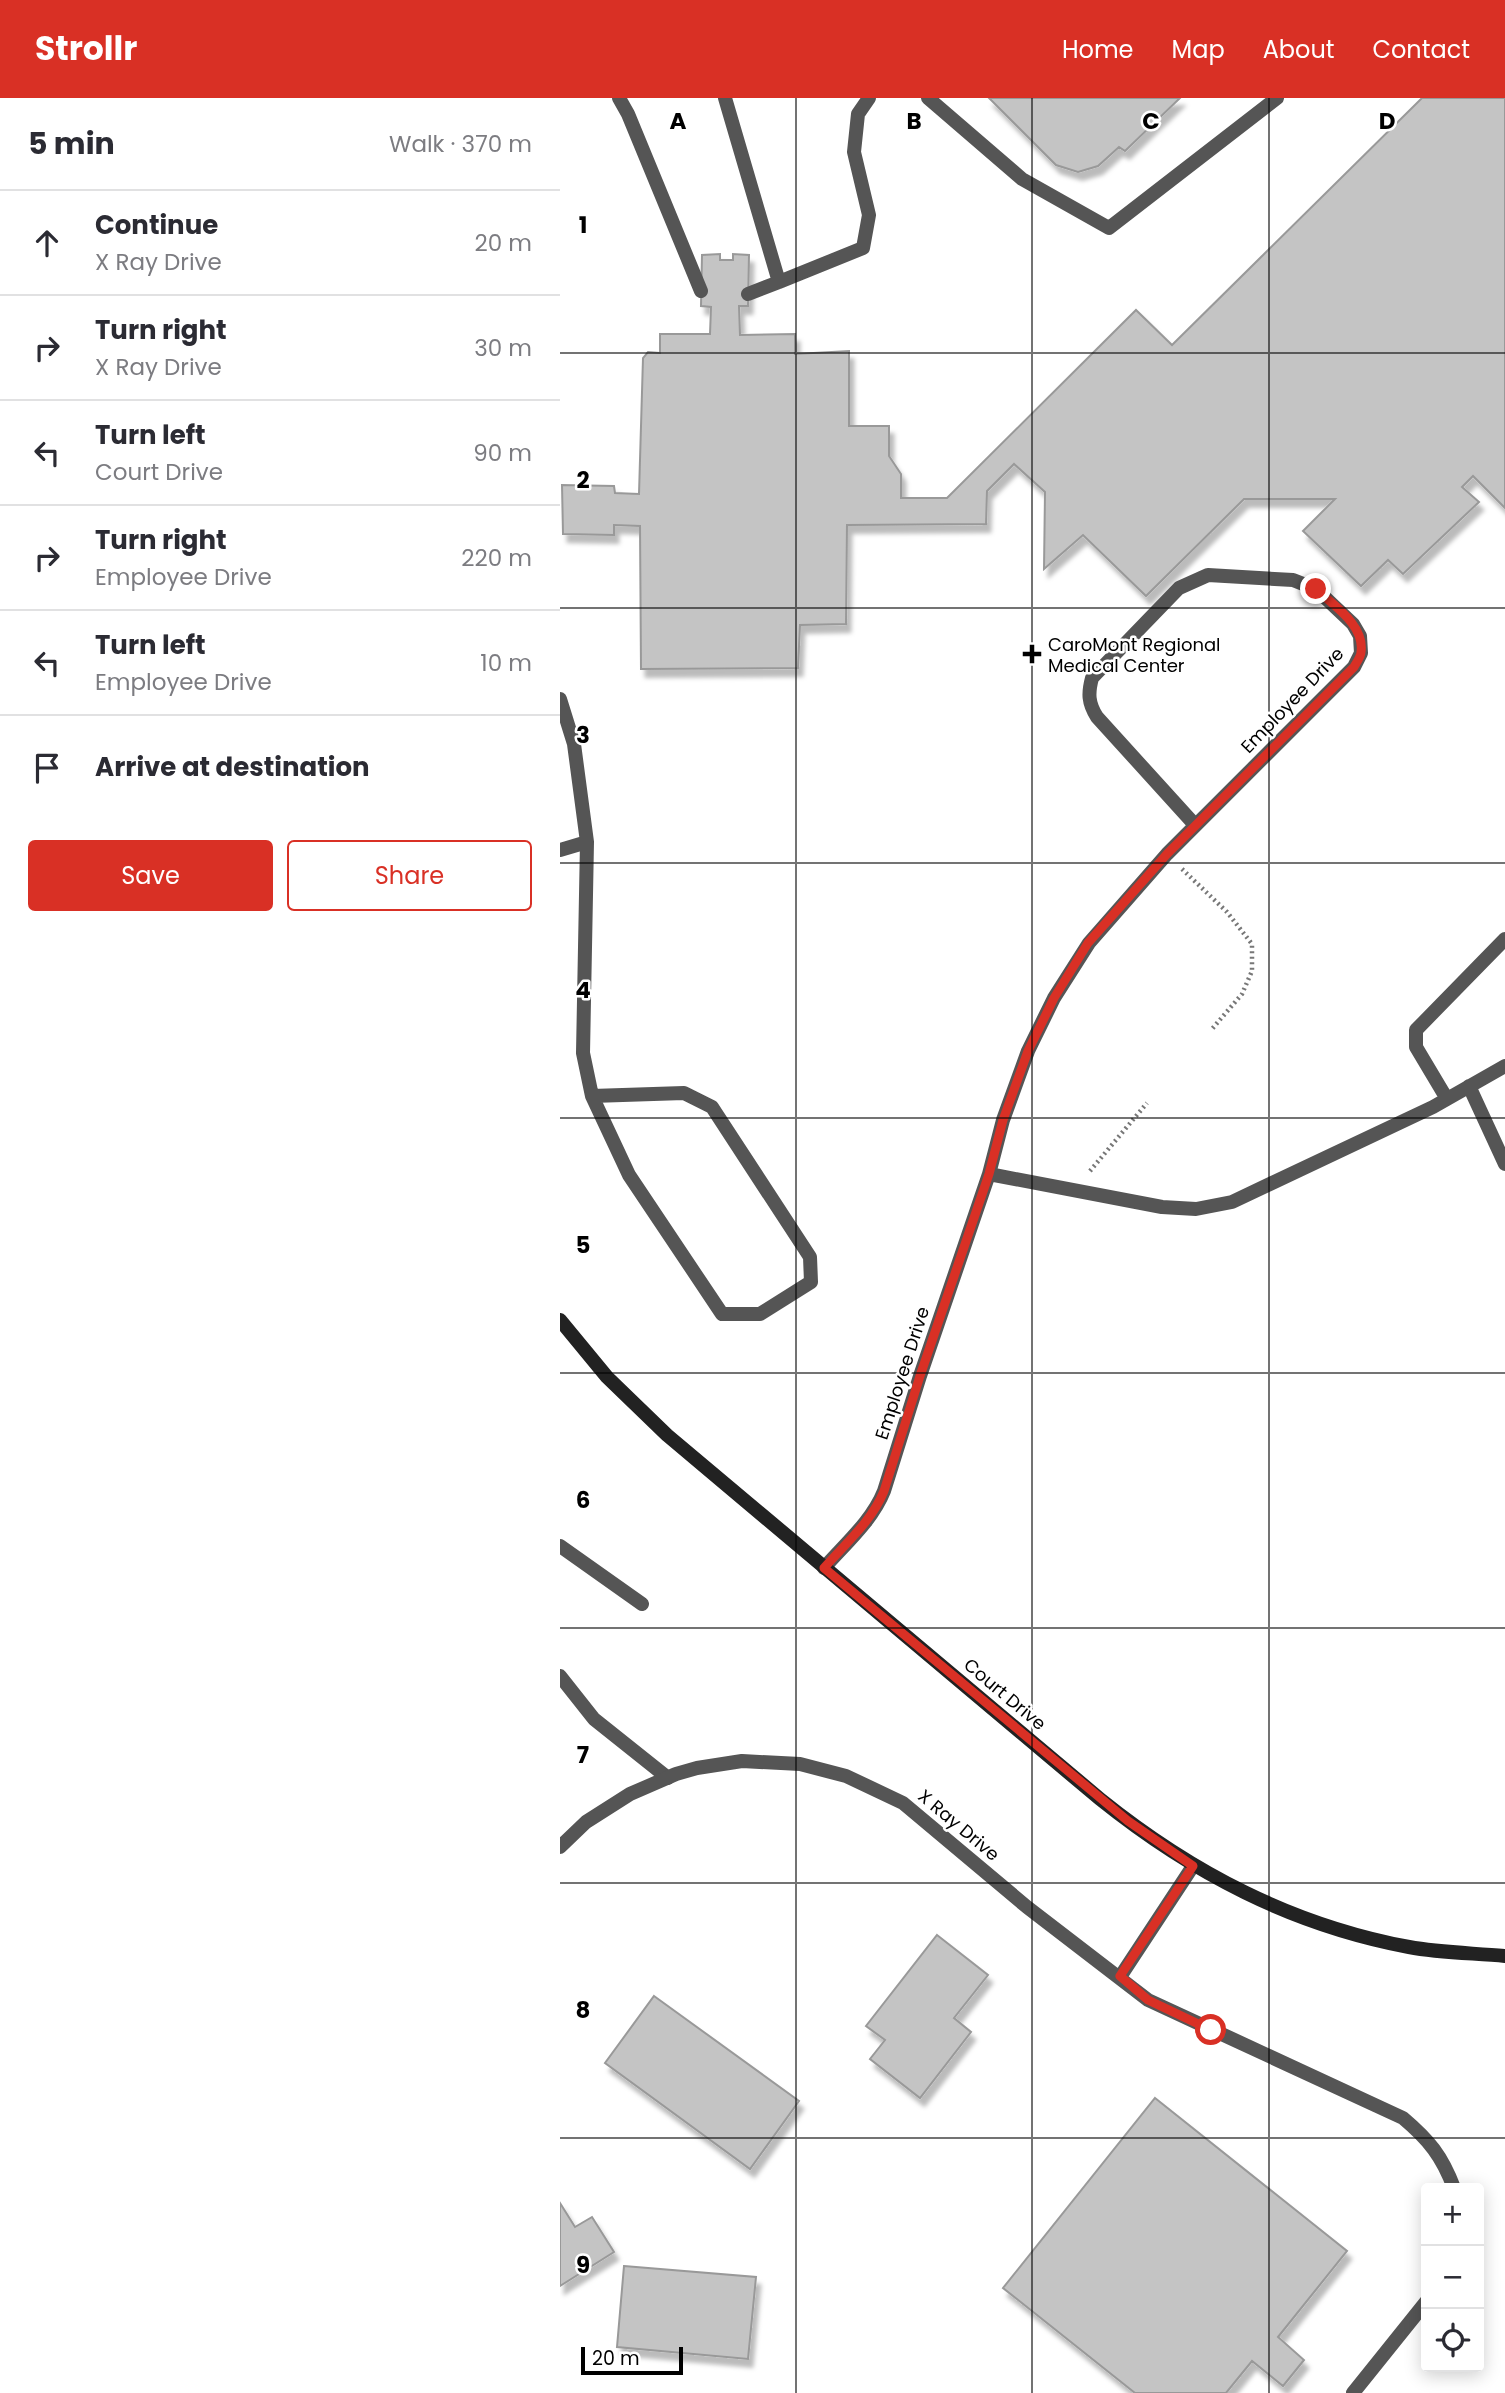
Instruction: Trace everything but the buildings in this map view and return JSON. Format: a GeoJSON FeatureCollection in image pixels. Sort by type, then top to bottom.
{"type":"FeatureCollection","features":[{"type":"Feature","properties":{"kind":"street"},"geometry":{"type":"LineString","coordinates":[[619,98],[701,291]]}},
{"type":"Feature","properties":{"kind":"street"},"geometry":{"type":"LineString","coordinates":[[725,98],[779,282]]}},
{"type":"Feature","properties":{"kind":"street"},"geometry":{"type":"LineString","coordinates":[[748,295],[863,248],[869,215],[854,152],[858,114],[869,98]]}},
{"type":"Feature","properties":{"kind":"street"},"geometry":{"type":"LineString","coordinates":[[928,98],[1022,178],[1110,228],[1277,98]]}},
{"type":"Feature","properties":{"kind":"street","name":"Employee Drive"},"geometry":{"type":"LineString","coordinates":[[824,1568],[880,1503],[989,1174],[1003,1120],[1054,998],[1088,943],[1167,854],[1354,667],[1361,653],[1360,636],[1353,624],[1316,589],[1293,580],[1208,575],[1179,588],[1091,678],[1088,694],[1091,708],[1097,717],[1195,825]]}},
{"type":"Feature","properties":{"kind":"street"},"geometry":{"type":"LineString","coordinates":[[560,699],[575,752],[587,842],[583,1053],[592,1096],[629,1175],[722,1314],[760,1314],[811,1282],[810,1257],[712,1107],[684,1093],[592,1096]]}},
{"type":"Feature","properties":{"kind":"street"},"geometry":{"type":"LineString","coordinates":[[560,757],[575,752]]}},
{"type":"Feature","properties":{"kind":"street"},"geometry":{"type":"LineString","coordinates":[[560,850],[587,842]]}},
{"type":"Feature","properties":{"kind":"street"},"geometry":{"type":"LineString","coordinates":[[1447,1099],[1416,1047],[1416,1030],[1505,939]]}},
{"type":"Feature","properties":{"kind":"street"},"geometry":{"type":"LineString","coordinates":[[989,1174],[1162,1207],[1196,1209],[1232,1202],[1447,1099],[1505,1066]]}},
{"type":"Feature","properties":{"kind":"street"},"geometry":{"type":"LineString","coordinates":[[1469,1086],[1505,1164]]}},
{"type":"Feature","properties":{"kind":"street","name":"Court Drive"},"geometry":{"type":"LineString","coordinates":[[560,1320],[607,1377],[667,1435],[1110,1806],[1193,1866],[1267,1904],[1333,1929],[1411,1948],[1505,1956]]}},
{"type":"Feature","properties":{"kind":"street"},"geometry":{"type":"LineString","coordinates":[[560,1546],[642,1604]]}},
{"type":"Feature","properties":{"kind":"street"},"geometry":{"type":"LineString","coordinates":[[560,1676],[594,1719],[668,1777]]}},
{"type":"Feature","properties":{"kind":"street","name":"X Ray Drive"},"geometry":{"type":"LineString","coordinates":[[560,1847],[586,1822],[630,1794],[668,1777],[697,1768],[742,1761],[800,1764],[846,1776],[903,1803],[1035,1913],[1148,2000],[1403,2118],[1427,2138],[1445,2164],[1452,2183]]}},
{"type":"Feature","properties":{"kind":"street"},"geometry":{"type":"LineString","coordinates":[[1120,1976],[1193,1866]]}},
{"type":"Feature","properties":{"kind":"street"},"geometry":{"type":"LineString","coordinates":[[1353,2393],[1421,2308]]}},
{"type":"Feature","properties":{"kind":"path"},"geometry":{"type":"LineString","coordinates":[[1167,854],[1227,912],[1252,944],[1252,971],[1242,995],[1212,1029]]}},
{"type":"Feature","properties":{"kind":"path"},"geometry":{"type":"LineString","coordinates":[[1074,1190],[1147,1102]]}},
{"type":"Feature","properties":{"kind":"place","name":"CaroMont Regional Medical Center"},"geometry":{"type":"Point","coordinates":[1032,654]}},
{"type":"Feature","properties":{"kind":"route"},"geometry":{"type":"LineString","coordinates":[[1211,2030],[1148,2000],[1120,1976],[1193,1866],[1128,1821],[824,1568],[880,1503],[989,1174],[1003,1120],[1028,1051],[1054,998],[1088,943],[1167,854],[1354,667],[1361,653],[1360,636],[1353,624],[1316,589]]}}]}
